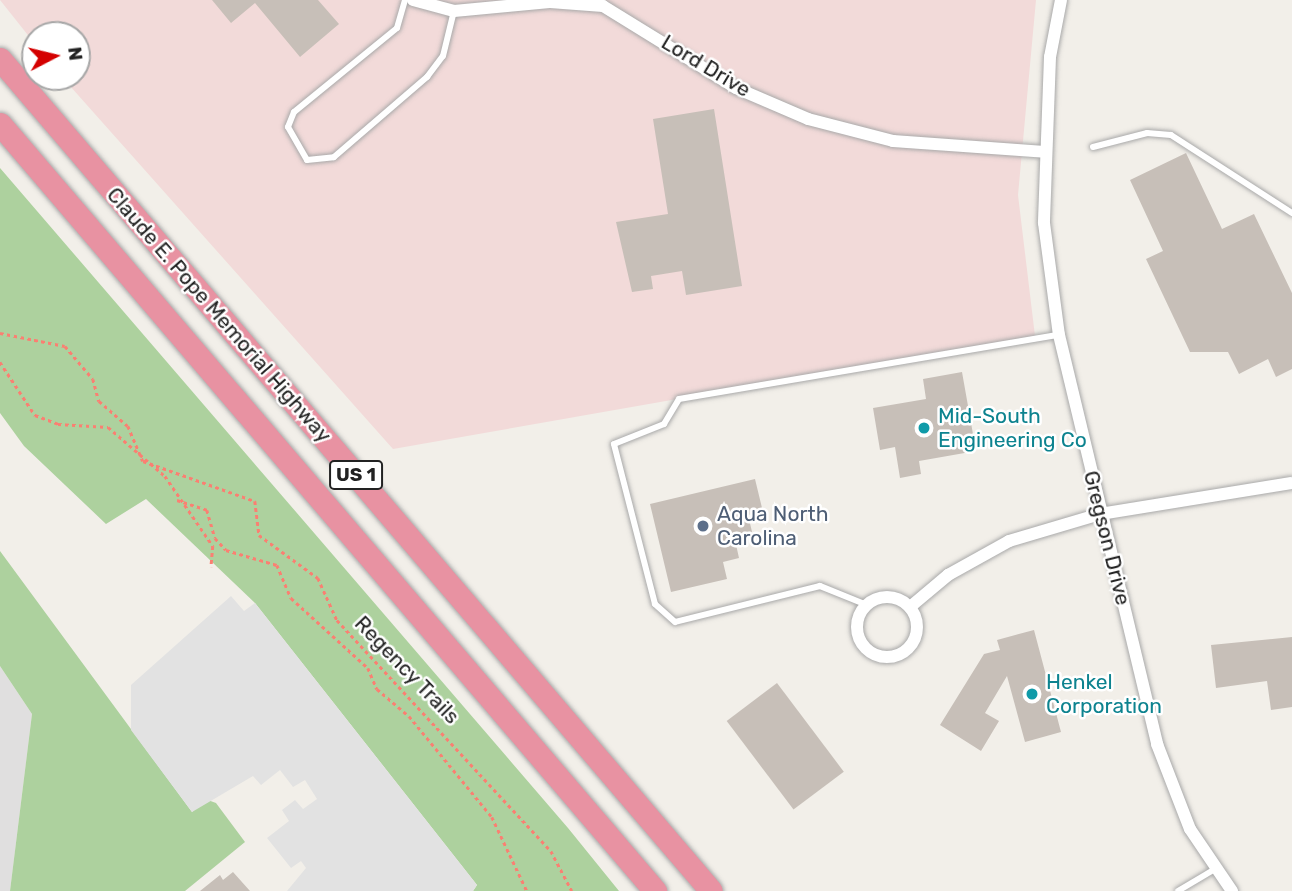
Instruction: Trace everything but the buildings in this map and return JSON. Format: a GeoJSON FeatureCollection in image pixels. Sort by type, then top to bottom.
{"type":"FeatureCollection","features":[{"type":"Feature","properties":{"kind":"highway","name":"Claude E. Pope Memorial Highway"},"geometry":{"type":"LineString","coordinates":[[0,59],[711,891]]}},
{"type":"Feature","properties":{"kind":"highway","name":"Claude E. Pope Memorial Highway"},"geometry":{"type":"LineString","coordinates":[[0,124],[655,891]]}},
{"type":"Feature","properties":{"kind":"street","name":"Lord Drive"},"geometry":{"type":"LineString","coordinates":[[414,0],[454,12],[550,2],[603,6],[736,88],[808,119],[893,141],[1045,152]]}},
{"type":"Feature","properties":{"kind":"street","name":"Gregson Drive"},"geometry":{"type":"LineString","coordinates":[[1061,0],[1045,152],[1044,223],[1059,335],[1157,744],[1190,829],[1232,891]]}},
{"type":"Feature","properties":{"kind":"street"},"geometry":{"type":"LineString","coordinates":[[910,607],[990,549],[1100,514],[1292,483]]}},
{"type":"Feature","properties":{"kind":"street"},"geometry":{"type":"LineString","coordinates":[[885,597],[910,607],[916,637],[903,653],[883,657],[860,640],[858,621],[867,605],[885,597]]}},
{"type":"Feature","properties":{"kind":"lane"},"geometry":{"type":"LineString","coordinates":[[405,0],[397,28],[295,112],[288,127],[307,160],[334,157],[427,78],[443,56],[454,12]]}},
{"type":"Feature","properties":{"kind":"lane"},"geometry":{"type":"LineString","coordinates":[[1093,147],[1147,133],[1171,135],[1292,213]]}},
{"type":"Feature","properties":{"kind":"lane"},"geometry":{"type":"LineString","coordinates":[[867,605],[820,586],[675,622],[655,604],[614,444],[664,424],[679,398],[1059,335]]}},
{"type":"Feature","properties":{"kind":"lane"},"geometry":{"type":"LineString","coordinates":[[1178,891],[1215,869]]}},
{"type":"Feature","properties":{"kind":"path","name":"Regency Trails"},"geometry":{"type":"LineString","coordinates":[[0,333],[65,346],[93,379],[99,401],[128,426],[143,461],[255,501],[259,535],[318,578],[337,620],[551,851],[572,891]]}},
{"type":"Feature","properties":{"kind":"path","name":"Regency Trails"},"geometry":{"type":"LineString","coordinates":[[0,362],[35,415],[108,427],[143,461],[165,476],[177,500],[213,546],[211,568]]}},
{"type":"Feature","properties":{"kind":"path","name":"Regency Trails"},"geometry":{"type":"LineString","coordinates":[[177,500],[207,510],[215,537],[226,550],[277,565],[291,598],[368,668],[377,689],[409,716],[492,817],[527,891]]}},
{"type":"Feature","properties":{"kind":"shaded area"},"geometry":{"type":"Polygon","coordinates":[[[0,0],[1036,0],[1018,195],[1035,336],[393,449],[74,91],[91,91],[91,21],[21,21],[21,26],[0,0]]]}},
{"type":"Feature","properties":{"kind":"shaded area"},"geometry":{"type":"Polygon","coordinates":[[[231,596],[244,611],[255,603],[477,885],[473,891],[287,891],[306,868],[301,861],[291,868],[267,838],[289,821],[282,810],[295,800],[303,809],[317,799],[305,780],[293,787],[280,770],[261,785],[253,776],[192,812],[131,730],[131,685],[231,596]]]}},
{"type":"Feature","properties":{"kind":"shaded area"},"geometry":{"type":"Polygon","coordinates":[[[0,666],[32,714],[10,891],[0,891],[0,666]]]}},
{"type":"Feature","properties":{"kind":"green space"},"geometry":{"type":"Polygon","coordinates":[[[0,168],[568,828],[619,891],[473,891],[477,885],[255,603],[146,499],[106,524],[24,446],[0,413],[0,168]]]}},
{"type":"Feature","properties":{"kind":"green space"},"geometry":{"type":"Polygon","coordinates":[[[0,551],[192,812],[205,799],[216,803],[245,842],[185,891],[10,891],[32,714],[0,666],[0,551]]]}},
{"type":"Feature","properties":{"kind":"place","name":"Mid-South Engineering Co"},"geometry":{"type":"Point","coordinates":[924,428]}},
{"type":"Feature","properties":{"kind":"place","name":"Aqua North Carolina"},"geometry":{"type":"Point","coordinates":[703,526]}},
{"type":"Feature","properties":{"kind":"place","name":"Henkel Corporation"},"geometry":{"type":"Point","coordinates":[1032,694]}}]}
